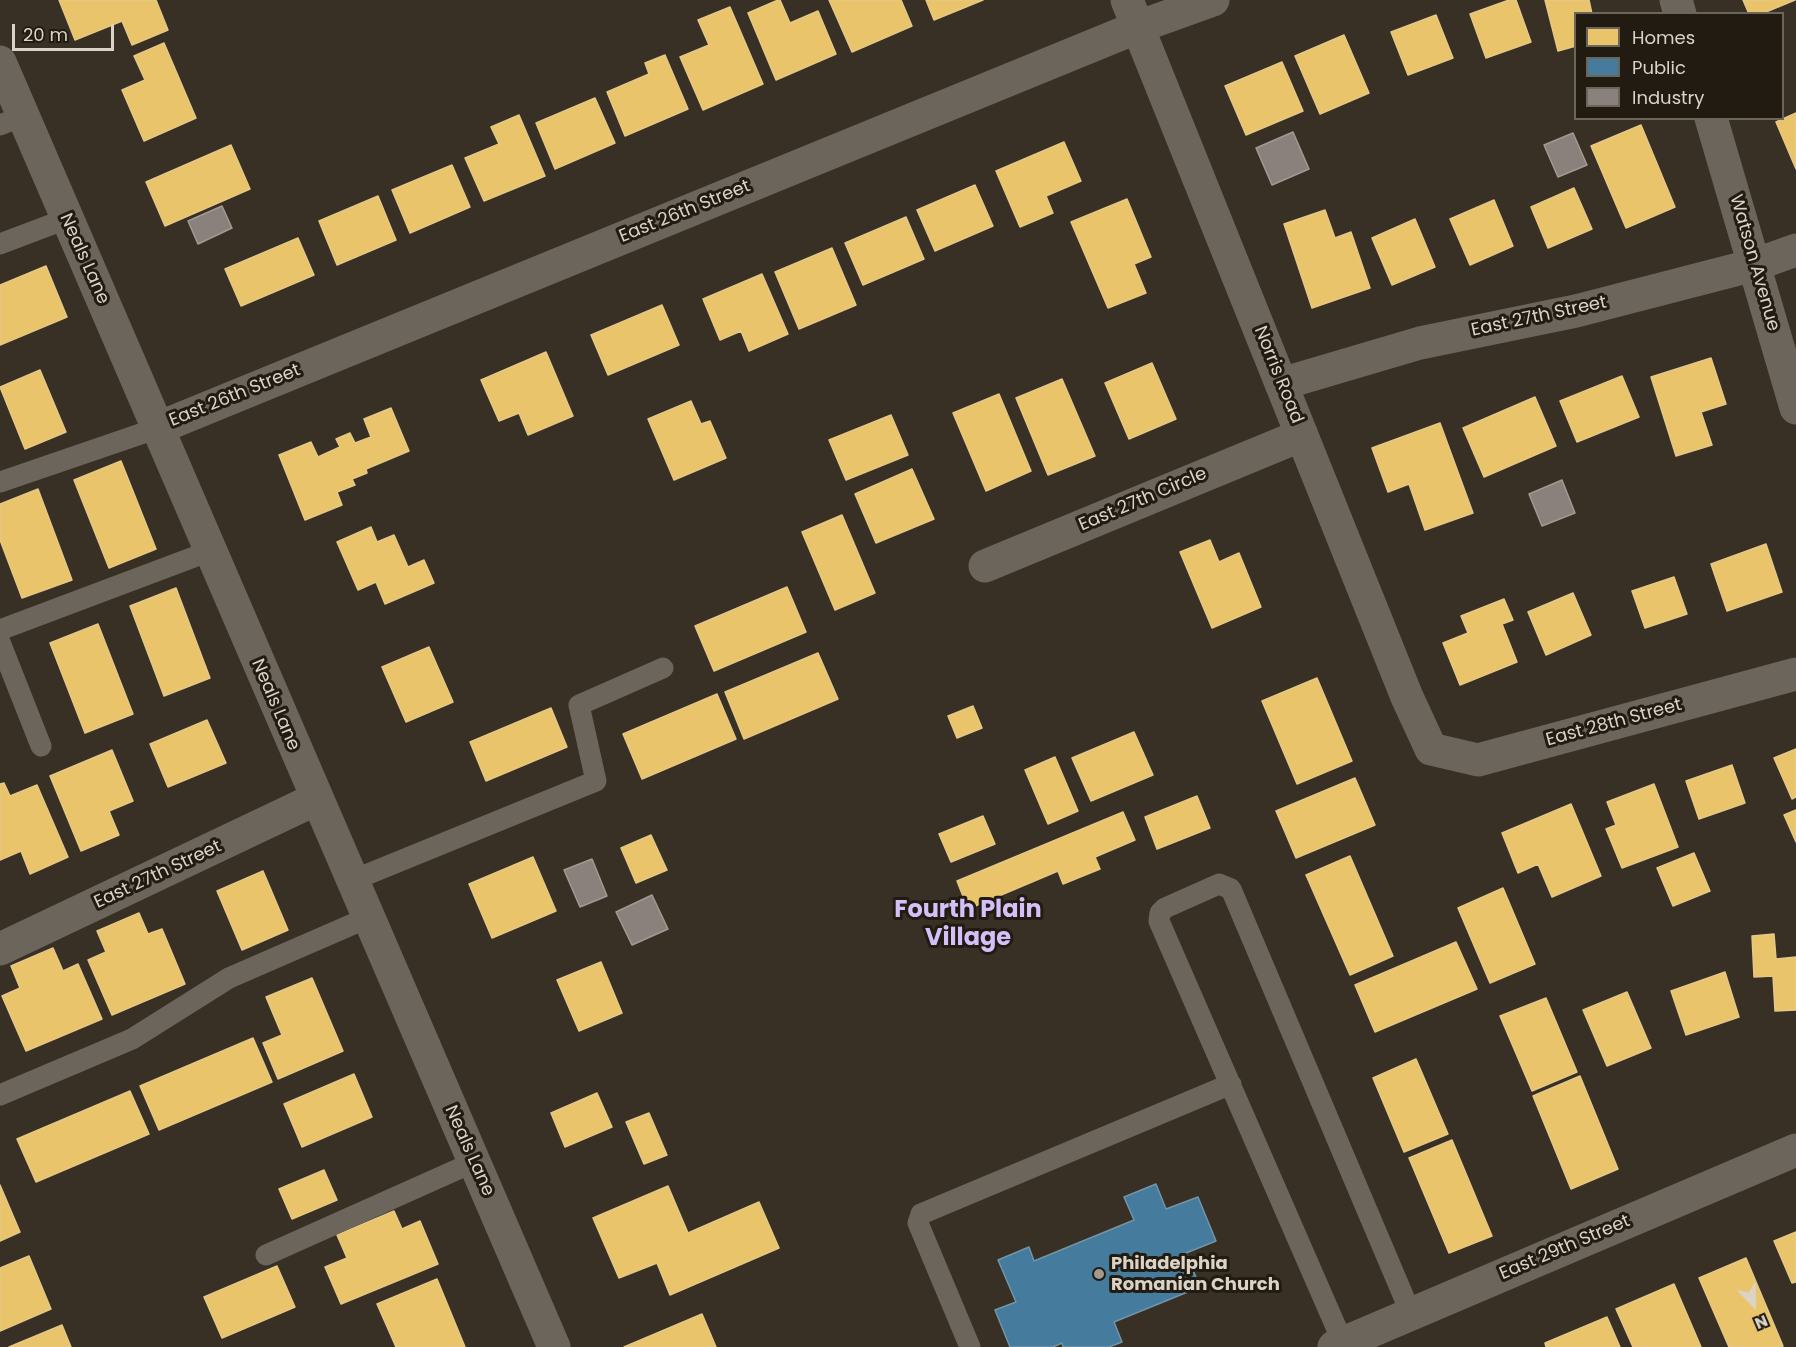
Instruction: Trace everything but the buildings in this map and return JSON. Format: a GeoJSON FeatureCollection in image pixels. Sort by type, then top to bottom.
{"type":"FeatureCollection","features":[{"type":"Feature","properties":{"kind":"street","name":"East 26th Street"},"geometry":{"type":"LineString","coordinates":[[158,428],[1133,14],[1213,0]]}},
{"type":"Feature","properties":{"kind":"street","name":"Norris Road"},"geometry":{"type":"LineString","coordinates":[[1133,14],[1407,697],[1431,749]]}},
{"type":"Feature","properties":{"kind":"street","name":"Neals Lane"},"geometry":{"type":"LineString","coordinates":[[0,62],[11,121],[66,219],[554,1347]]}},
{"type":"Feature","properties":{"kind":"street","name":"Watson Avenue"},"geometry":{"type":"LineString","coordinates":[[1712,120],[1796,408]]}},
{"type":"Feature","properties":{"kind":"street","name":"East 27th Street"},"geometry":{"type":"LineString","coordinates":[[1281,384],[1420,343],[1576,310],[1754,265],[1796,250]]}},
{"type":"Feature","properties":{"kind":"street","name":"East 27th Circle"},"geometry":{"type":"LineString","coordinates":[[985,566],[1302,435]]}},
{"type":"Feature","properties":{"kind":"street","name":"East 28th Street"},"geometry":{"type":"LineString","coordinates":[[1431,749],[1478,760],[1796,674]]}},
{"type":"Feature","properties":{"kind":"street","name":"East 27th Street"},"geometry":{"type":"LineString","coordinates":[[0,949],[316,799]]}},
{"type":"Feature","properties":{"kind":"street","name":"East 29th Street"},"geometry":{"type":"LineString","coordinates":[[1338,1345],[1796,1150]]}},
{"type":"Feature","properties":{"kind":"lane"},"geometry":{"type":"LineString","coordinates":[[0,244],[66,219]]}},
{"type":"Feature","properties":{"kind":"lane"},"geometry":{"type":"LineString","coordinates":[[0,482],[158,428]]}},
{"type":"Feature","properties":{"kind":"lane"},"geometry":{"type":"LineString","coordinates":[[0,630],[210,551]]}},
{"type":"Feature","properties":{"kind":"lane"},"geometry":{"type":"LineString","coordinates":[[0,642],[41,746]]}},
{"type":"Feature","properties":{"kind":"lane"},"geometry":{"type":"LineString","coordinates":[[351,881],[596,781],[579,705],[663,668]]}},
{"type":"Feature","properties":{"kind":"lane"},"geometry":{"type":"LineString","coordinates":[[1338,1345],[1231,1084],[1160,921],[1165,908],[1219,884],[1231,889],[1411,1314]]}},
{"type":"Feature","properties":{"kind":"lane"},"geometry":{"type":"LineString","coordinates":[[0,1095],[132,1039],[229,978],[367,918]]}},
{"type":"Feature","properties":{"kind":"lane"},"geometry":{"type":"LineString","coordinates":[[970,1347],[918,1222],[921,1214],[1231,1084]]}},
{"type":"Feature","properties":{"kind":"lane"},"geometry":{"type":"LineString","coordinates":[[266,1255],[474,1162]]}},
{"type":"Feature","properties":{"kind":"place","name":"Philadelphia Romanian Church"},"geometry":{"type":"Point","coordinates":[1099,1274]}},
{"type":"Feature","properties":{"kind":"district","name":"Fourth Plain Village"},"geometry":{"type":"Point","coordinates":[968,925]}}]}
